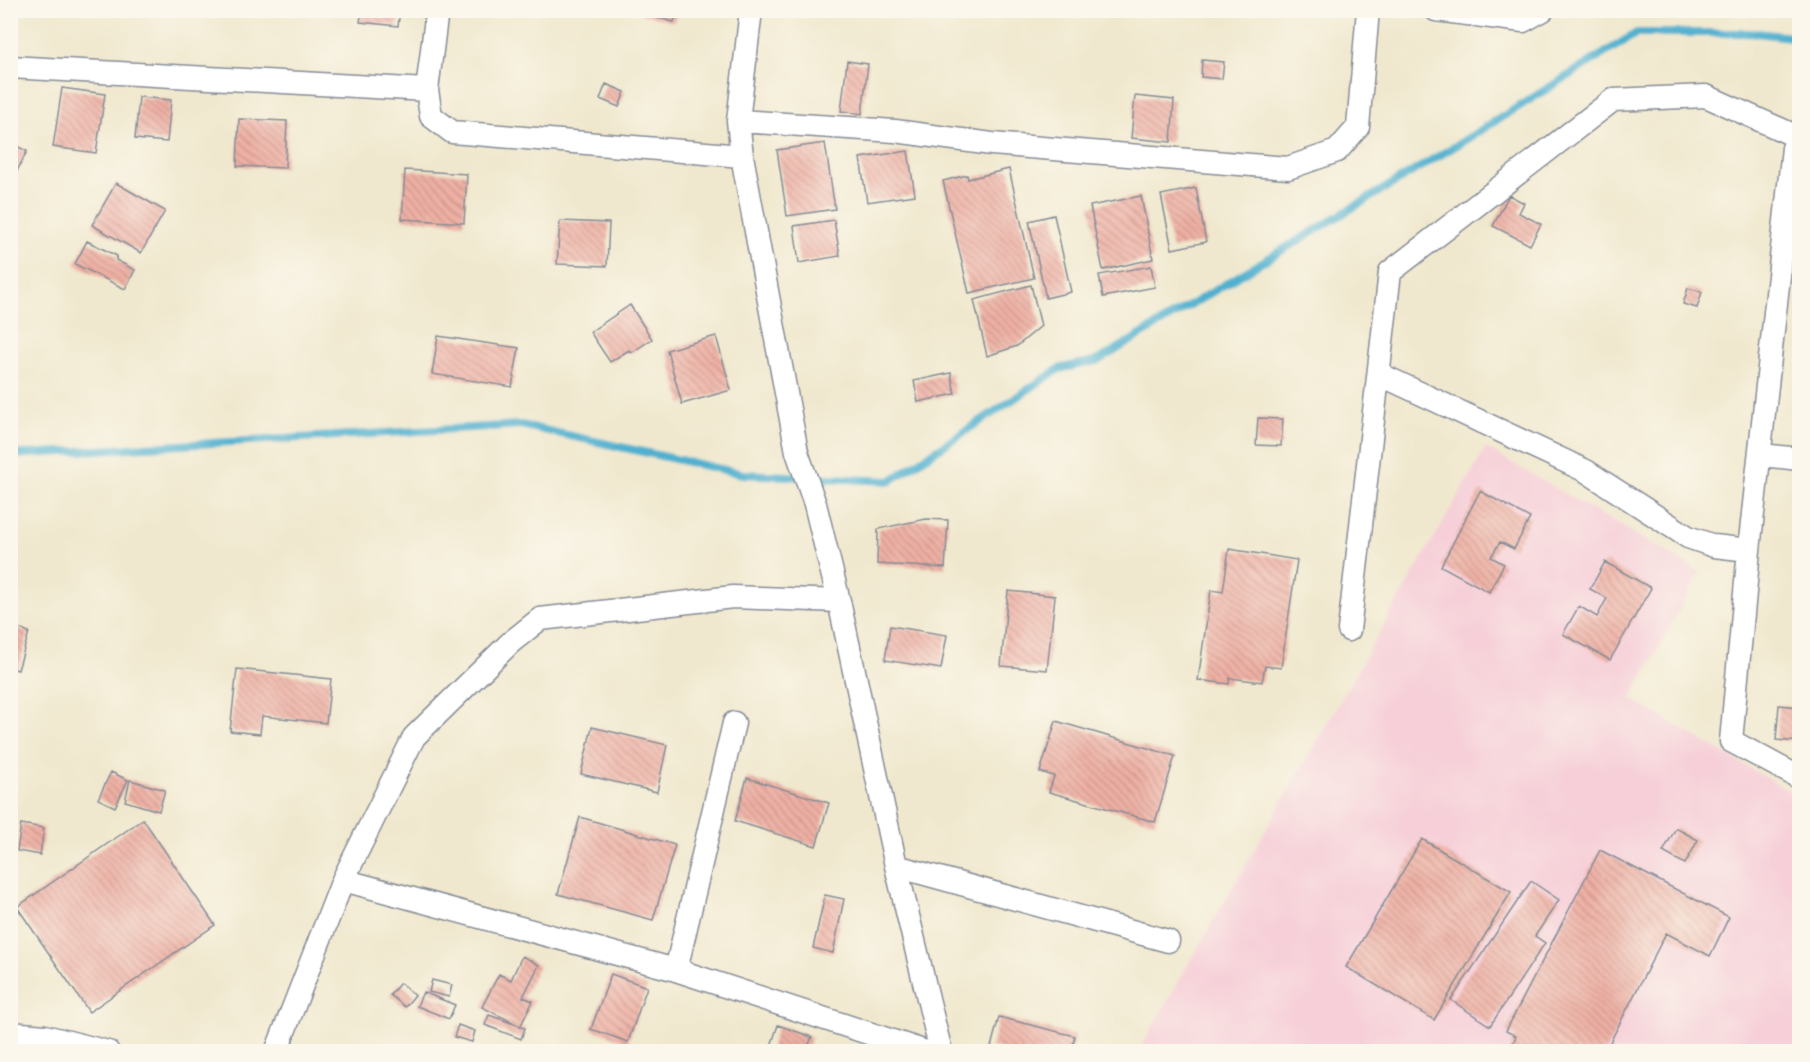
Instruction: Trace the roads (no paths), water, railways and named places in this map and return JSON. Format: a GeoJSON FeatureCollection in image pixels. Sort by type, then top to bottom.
{"type":"FeatureCollection","features":[{"type":"Feature","properties":{"kind":"street"},"geometry":{"type":"LineString","coordinates":[[438,10],[427,90],[431,116],[452,132],[742,156]]}},
{"type":"Feature","properties":{"kind":"street"},"geometry":{"type":"LineString","coordinates":[[751,10],[738,121],[742,156],[797,452],[815,504],[839,601],[896,866],[941,1052]]}},
{"type":"Feature","properties":{"kind":"street"},"geometry":{"type":"LineString","coordinates":[[738,121],[895,131],[992,144],[1288,168],[1337,151],[1358,127],[1368,10]]}},
{"type":"Feature","properties":{"kind":"street"},"geometry":{"type":"LineString","coordinates":[[1436,10],[1523,21],[1543,10]]}},
{"type":"Feature","properties":{"kind":"street"},"geometry":{"type":"LineString","coordinates":[[10,67],[427,90]]}},
{"type":"Feature","properties":{"kind":"street"},"geometry":{"type":"LineString","coordinates":[[1349,630],[1390,272],[1613,100],[1706,96],[1796,143],[1749,549],[1731,741],[1800,778]]}},
{"type":"Feature","properties":{"kind":"street"},"geometry":{"type":"LineString","coordinates":[[1379,374],[1586,471],[1688,537],[1714,546],[1749,549]]}},
{"type":"Feature","properties":{"kind":"street"},"geometry":{"type":"LineString","coordinates":[[1761,455],[1800,459]]}},
{"type":"Feature","properties":{"kind":"street"},"geometry":{"type":"LineString","coordinates":[[276,1052],[343,880],[414,737],[510,643],[540,619],[732,597],[839,601]]}},
{"type":"Feature","properties":{"kind":"street"},"geometry":{"type":"LineString","coordinates":[[676,970],[734,723]]}},
{"type":"Feature","properties":{"kind":"street"},"geometry":{"type":"LineString","coordinates":[[896,866],[1168,940]]}},
{"type":"Feature","properties":{"kind":"street"},"geometry":{"type":"LineString","coordinates":[[343,880],[676,970],[926,1052]]}},
{"type":"Feature","properties":{"kind":"street"},"geometry":{"type":"LineString","coordinates":[[10,1034],[39,1043],[108,1052]]}},
{"type":"Feature","properties":{"kind":"waterway"},"geometry":{"type":"LineString","coordinates":[[10,455],[521,425],[743,474],[890,481],[1059,369],[1099,360],[1452,148],[1637,33],[1757,33],[1800,38]]}}]}
